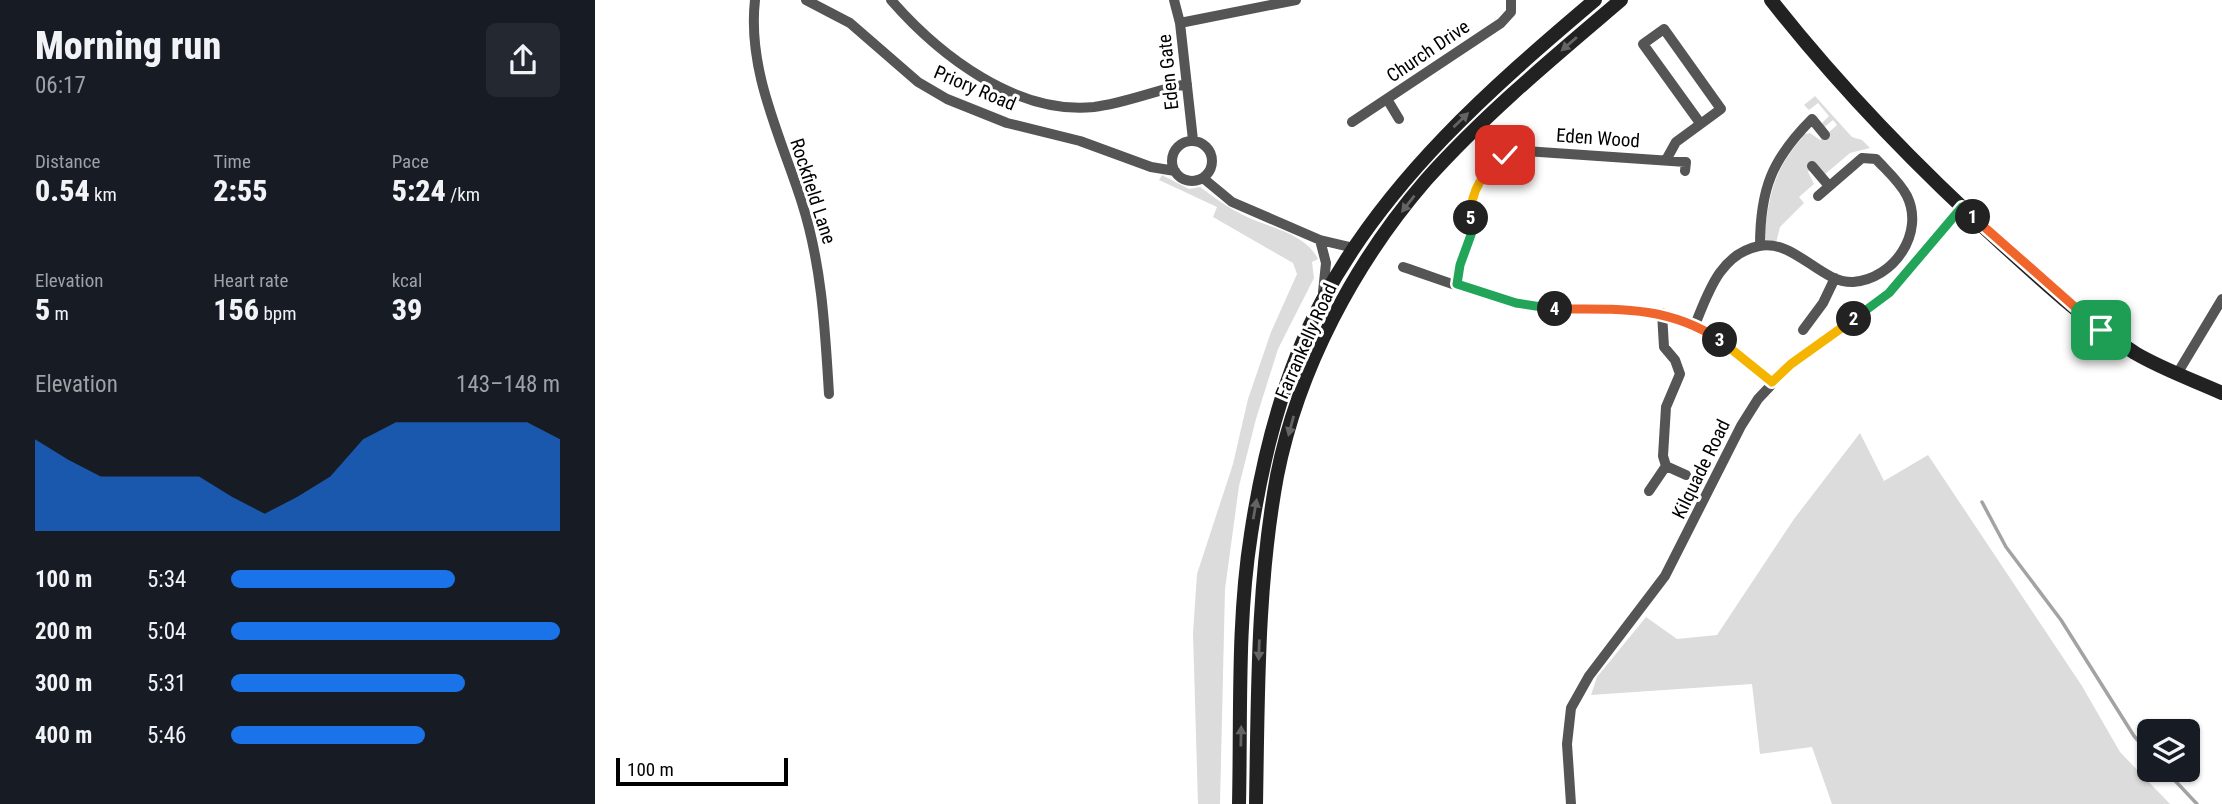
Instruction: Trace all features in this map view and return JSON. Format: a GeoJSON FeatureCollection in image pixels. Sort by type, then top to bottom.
{"type":"FeatureCollection","features":[{"type":"Feature","properties":{"kind":"main road","name":"Farrankelly Road"},"geometry":{"type":"LineString","coordinates":[[1239,804],[1245,597],[1250,536],[1261,473],[1275,420],[1321,302],[1354,248],[1406,178],[1439,141],[1528,57],[1595,0]]}},
{"type":"Feature","properties":{"kind":"main road","name":"Farrankelly Road"},"geometry":{"type":"LineString","coordinates":[[1256,804],[1260,611],[1267,542],[1278,474],[1294,415],[1331,323],[1367,262],[1426,181],[1538,71],[1621,0]]}},
{"type":"Feature","properties":{"kind":"main road"},"geometry":{"type":"LineString","coordinates":[[1770,0],[1812,52],[1861,105],[1962,207],[2064,300],[2138,355],[2222,393]]}},
{"type":"Feature","properties":{"kind":"street","name":"Rockfield Lane"},"geometry":{"type":"LineString","coordinates":[[755,0],[756,56],[772,119],[802,203],[819,269],[829,394]]}},
{"type":"Feature","properties":{"kind":"street","name":"Priory Road"},"geometry":{"type":"LineString","coordinates":[[806,0],[849,23],[918,82],[947,99],[1007,123],[1080,141],[1151,167],[1175,171]]}},
{"type":"Feature","properties":{"kind":"street"},"geometry":{"type":"LineString","coordinates":[[891,0],[916,27],[945,50],[983,77],[1020,97],[1054,104],[1091,107],[1188,84]]}},
{"type":"Feature","properties":{"kind":"street","name":"Eden Gate"},"geometry":{"type":"LineString","coordinates":[[1174,0],[1180,23],[1193,140]]}},
{"type":"Feature","properties":{"kind":"street"},"geometry":{"type":"LineString","coordinates":[[1180,23],[1296,0]]}},
{"type":"Feature","properties":{"kind":"street","name":"Church Drive"},"geometry":{"type":"LineString","coordinates":[[1353,122],[1501,23],[1511,12],[1511,0]]}},
{"type":"Feature","properties":{"kind":"street","name":"Eden Wood"},"geometry":{"type":"LineString","coordinates":[[1667,160],[1676,142],[1721,109],[1664,29],[1643,44],[1700,123]]}},
{"type":"Feature","properties":{"kind":"street","name":"Church Drive"},"geometry":{"type":"LineString","coordinates":[[1387,99],[1399,118]]}},
{"type":"Feature","properties":{"kind":"street"},"geometry":{"type":"LineString","coordinates":[[1761,246],[1760,218],[1764,193],[1782,152],[1812,119],[1825,135]]}},
{"type":"Feature","properties":{"kind":"street"},"geometry":{"type":"LineString","coordinates":[[1151,167],[1182,144],[1193,140],[1204,144],[1212,154],[1212,167],[1203,178],[1184,179],[1175,171],[1174,152]]}},
{"type":"Feature","properties":{"kind":"street","name":"Eden Wood"},"geometry":{"type":"LineString","coordinates":[[1457,284],[1460,265],[1472,232],[1472,197],[1483,176],[1513,151],[1686,162],[1685,171]]}},
{"type":"Feature","properties":{"kind":"street"},"geometry":{"type":"LineString","coordinates":[[1695,325],[1718,273],[1734,258],[1761,246],[1792,253],[1835,278],[1852,282],[1871,277],[1889,267],[1902,252],[1911,234],[1913,216],[1907,196],[1876,159],[1862,158],[1818,196]]}},
{"type":"Feature","properties":{"kind":"street"},"geometry":{"type":"LineString","coordinates":[[1812,166],[1829,186]]}},
{"type":"Feature","properties":{"kind":"street"},"geometry":{"type":"LineString","coordinates":[[1203,178],[1232,202],[1320,240],[1354,248]]}},
{"type":"Feature","properties":{"kind":"street","name":"Kilquade Road"},"geometry":{"type":"LineString","coordinates":[[1571,804],[1567,744],[1571,708],[1589,676],[1665,576],[1741,426],[1772,382],[1791,364],[1889,293],[1962,207]]}},
{"type":"Feature","properties":{"kind":"street"},"geometry":{"type":"LineString","coordinates":[[1320,240],[1327,277],[1321,302]]}},
{"type":"Feature","properties":{"kind":"street"},"geometry":{"type":"LineString","coordinates":[[1403,267],[1516,303],[1553,309],[1662,313],[1695,325],[1727,344],[1772,382]]}},
{"type":"Feature","properties":{"kind":"street"},"geometry":{"type":"LineString","coordinates":[[1803,330],[1835,278]]}},
{"type":"Feature","properties":{"kind":"street"},"geometry":{"type":"LineString","coordinates":[[2178,373],[2222,299]]}},
{"type":"Feature","properties":{"kind":"street"},"geometry":{"type":"LineString","coordinates":[[1662,313],[1664,347],[1675,360],[1680,374],[1667,407],[1663,456],[1666,466],[1686,475]]}},
{"type":"Feature","properties":{"kind":"street"},"geometry":{"type":"LineString","coordinates":[[1649,491],[1666,466]]}},
{"type":"Feature","properties":{"kind":"shaded area"},"geometry":{"type":"Polygon","coordinates":[[[1815,96],[1852,137],[1862,140],[1870,148],[1850,153],[1824,175],[1815,166],[1808,172],[1814,184],[1799,197],[1804,203],[1780,227],[1776,243],[1764,239],[1768,210],[1779,173],[1802,138],[1800,135],[1810,133],[1820,140],[1837,125],[1833,120],[1823,128],[1822,123],[1829,116],[1818,103],[1809,110],[1804,105],[1815,96]]]}},
{"type":"Feature","properties":{"kind":"shaded area"},"geometry":{"type":"Polygon","coordinates":[[[1162,175],[1189,189],[1200,187],[1241,214],[1297,238],[1312,250],[1318,259],[1312,262],[1314,278],[1278,349],[1239,486],[1225,589],[1220,804],[1198,804],[1193,633],[1197,574],[1233,464],[1248,399],[1271,332],[1297,274],[1293,263],[1213,217],[1217,207],[1159,180],[1162,175]]]}},
{"type":"Feature","properties":{"kind":"shaded area"},"geometry":{"type":"Polygon","coordinates":[[[1860,433],[1884,481],[1928,455],[2082,686],[2120,752],[2137,770],[2137,782],[2149,782],[2170,804],[1832,804],[1812,747],[1760,754],[1752,684],[1591,695],[1597,677],[1646,617],[1677,639],[1717,635],[1794,519],[1860,433]]]}},
{"type":"Feature","properties":{"kind":"waterway"},"geometry":{"type":"LineString","coordinates":[[1982,502],[2006,547],[2061,620],[2137,739]]}},
{"type":"Feature","properties":{"kind":"waterway"},"geometry":{"type":"LineString","coordinates":[[2176,782],[2197,804]]}},
{"type":"Feature","properties":{"kind":"route"},"geometry":{"type":"LineString","coordinates":[[1505,155],[1478,183],[1472,197],[1472,232],[1460,265],[1457,284],[1516,303],[1553,309],[1635,310],[1676,317],[1707,331],[1727,344],[1772,382],[1791,364],[1889,293],[1962,207],[2101,330]]}}]}
